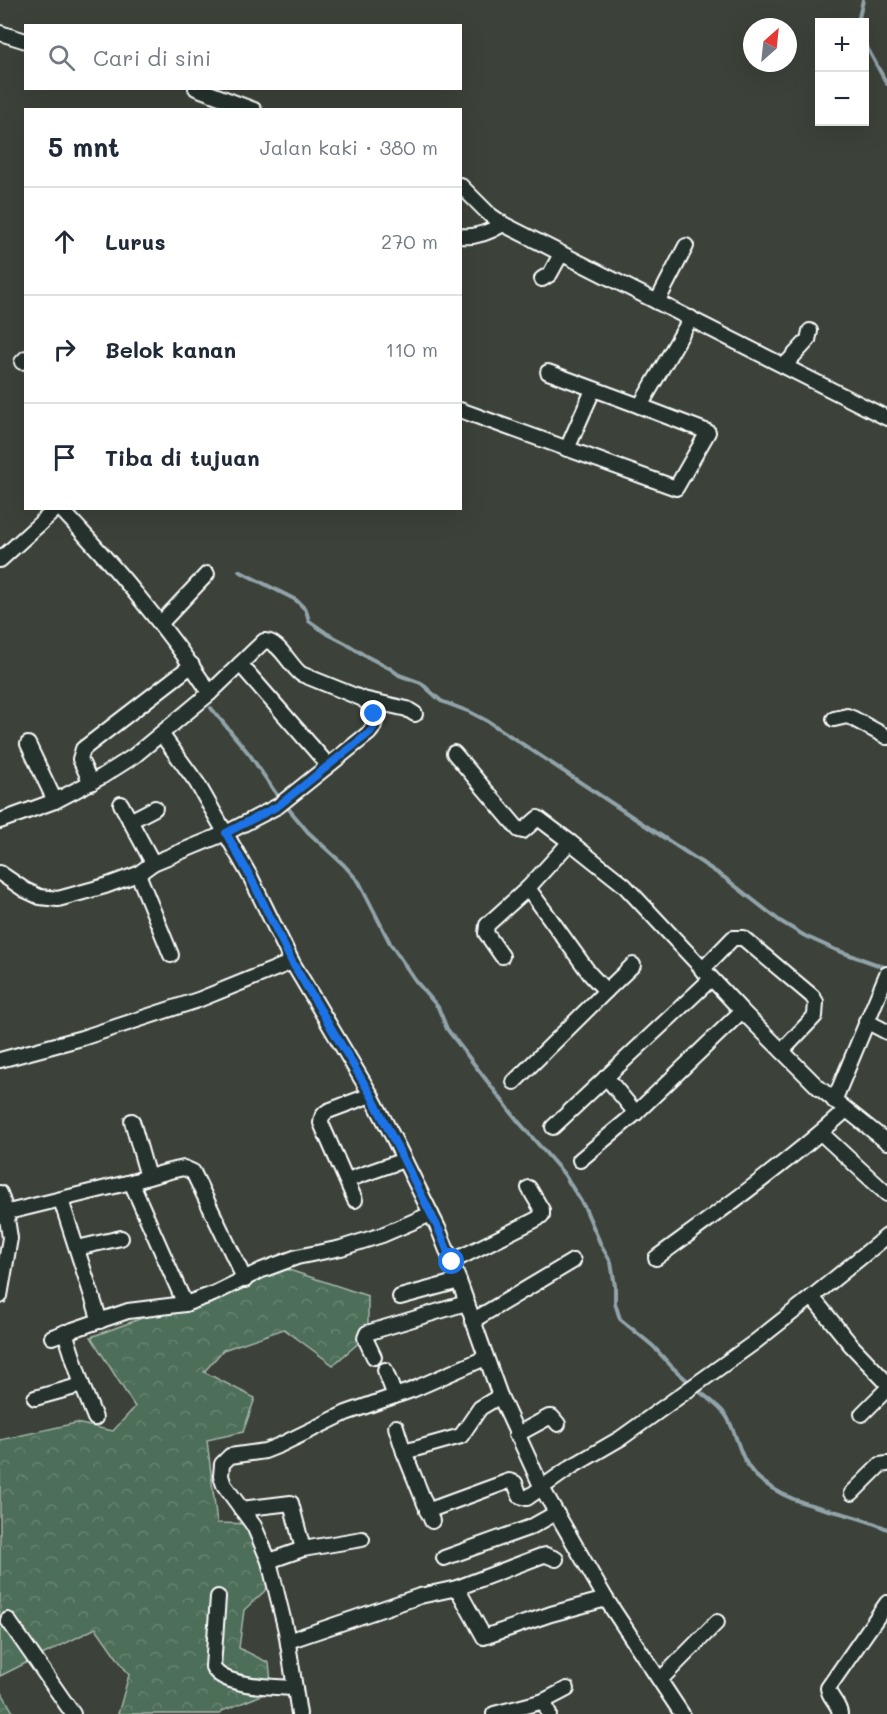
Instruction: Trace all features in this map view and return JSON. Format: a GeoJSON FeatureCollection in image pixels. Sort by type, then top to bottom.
{"type":"FeatureCollection","features":[{"type":"Feature","properties":{"kind":"street"},"geometry":{"type":"LineString","coordinates":[[0,33],[24,39]]}},
{"type":"Feature","properties":{"kind":"street"},"geometry":{"type":"LineString","coordinates":[[201,90],[250,108]]}},
{"type":"Feature","properties":{"kind":"street"},"geometry":{"type":"LineString","coordinates":[[462,187],[490,215],[503,224],[887,418]]}},
{"type":"Feature","properties":{"kind":"street"},"geometry":{"type":"LineString","coordinates":[[462,236],[488,233],[503,224]]}},
{"type":"Feature","properties":{"kind":"street"},"geometry":{"type":"LineString","coordinates":[[657,302],[686,246]]}},
{"type":"Feature","properties":{"kind":"street"},"geometry":{"type":"LineString","coordinates":[[542,279],[550,274],[561,254]]}},
{"type":"Feature","properties":{"kind":"street"},"geometry":{"type":"LineString","coordinates":[[640,406],[691,318]]}},
{"type":"Feature","properties":{"kind":"street"},"geometry":{"type":"LineString","coordinates":[[785,365],[808,340],[810,331]]}},
{"type":"Feature","properties":{"kind":"street"},"geometry":{"type":"LineString","coordinates":[[462,411],[676,488],[708,432],[548,372]]}},
{"type":"Feature","properties":{"kind":"street"},"geometry":{"type":"LineString","coordinates":[[567,449],[593,390]]}},
{"type":"Feature","properties":{"kind":"street"},"geometry":{"type":"LineString","coordinates":[[0,560],[56,510]]}},
{"type":"Feature","properties":{"kind":"street"},"geometry":{"type":"LineString","coordinates":[[60,510],[113,565],[161,623],[210,693]]}},
{"type":"Feature","properties":{"kind":"street"},"geometry":{"type":"LineString","coordinates":[[161,623],[207,574]]}},
{"type":"Feature","properties":{"kind":"street"},"geometry":{"type":"LineString","coordinates":[[0,821],[55,801],[91,783],[134,756],[210,693],[260,644],[270,641],[301,674],[363,699],[407,709],[415,714]]}},
{"type":"Feature","properties":{"kind":"street"},"geometry":{"type":"LineString","coordinates":[[240,664],[328,765]]}},
{"type":"Feature","properties":{"kind":"street"},"geometry":{"type":"LineString","coordinates":[[91,783],[81,759],[83,749],[192,665]]}},
{"type":"Feature","properties":{"kind":"street"},"geometry":{"type":"LineString","coordinates":[[0,873],[33,894],[40,897],[58,898],[105,886],[138,874],[153,863],[226,833],[278,806],[374,727],[374,714],[363,699]]}},
{"type":"Feature","properties":{"kind":"street"},"geometry":{"type":"LineString","coordinates":[[834,719],[847,716],[887,738]]}},
{"type":"Feature","properties":{"kind":"street"},"geometry":{"type":"LineString","coordinates":[[162,735],[197,783],[226,833],[292,962],[371,1095],[404,1160],[452,1262],[500,1396],[542,1488],[606,1599],[682,1714]]}},
{"type":"Feature","properties":{"kind":"street"},"geometry":{"type":"LineString","coordinates":[[28,744],[55,801]]}},
{"type":"Feature","properties":{"kind":"street"},"geometry":{"type":"LineString","coordinates":[[454,753],[519,830],[523,831],[538,818],[624,885],[782,1051],[845,1111],[887,1142]]}},
{"type":"Feature","properties":{"kind":"street"},"geometry":{"type":"LineString","coordinates":[[121,804],[153,863]]}},
{"type":"Feature","properties":{"kind":"street"},"geometry":{"type":"LineString","coordinates":[[130,821],[155,808]]}},
{"type":"Feature","properties":{"kind":"street"},"geometry":{"type":"LineString","coordinates":[[502,956],[486,933],[487,925],[528,888],[570,842]]}},
{"type":"Feature","properties":{"kind":"street"},"geometry":{"type":"LineString","coordinates":[[138,874],[171,955]]}},
{"type":"Feature","properties":{"kind":"street"},"geometry":{"type":"LineString","coordinates":[[528,888],[590,974],[606,991]]}},
{"type":"Feature","properties":{"kind":"street"},"geometry":{"type":"LineString","coordinates":[[553,1127],[606,1077],[707,974],[733,938],[743,938],[812,996],[817,1008],[815,1016],[782,1051]]}},
{"type":"Feature","properties":{"kind":"street"},"geometry":{"type":"LineString","coordinates":[[0,1060],[81,1038],[198,1000],[292,962]]}},
{"type":"Feature","properties":{"kind":"street"},"geometry":{"type":"LineString","coordinates":[[514,1082],[633,965]]}},
{"type":"Feature","properties":{"kind":"street"},"geometry":{"type":"LineString","coordinates":[[834,1101],[887,974]]}},
{"type":"Feature","properties":{"kind":"street"},"geometry":{"type":"LineString","coordinates":[[580,1160],[636,1113],[742,1011]]}},
{"type":"Feature","properties":{"kind":"street"},"geometry":{"type":"LineString","coordinates":[[866,1020],[887,1032]]}},
{"type":"Feature","properties":{"kind":"street"},"geometry":{"type":"LineString","coordinates":[[606,1077],[636,1113]]}},
{"type":"Feature","properties":{"kind":"street"},"geometry":{"type":"LineString","coordinates":[[355,1200],[321,1123],[322,1115],[371,1095]]}},
{"type":"Feature","properties":{"kind":"street"},"geometry":{"type":"LineString","coordinates":[[656,1258],[821,1133],[845,1111]]}},
{"type":"Feature","properties":{"kind":"street"},"geometry":{"type":"LineString","coordinates":[[132,1121],[148,1177]]}},
{"type":"Feature","properties":{"kind":"street"},"geometry":{"type":"LineString","coordinates":[[821,1133],[887,1194]]}},
{"type":"Feature","properties":{"kind":"street"},"geometry":{"type":"LineString","coordinates":[[347,1180],[404,1160]]}},
{"type":"Feature","properties":{"kind":"street"},"geometry":{"type":"LineString","coordinates":[[3,1213],[184,1168],[193,1172],[245,1280]]}},
{"type":"Feature","properties":{"kind":"street"},"geometry":{"type":"LineString","coordinates":[[131,1182],[185,1304]]}},
{"type":"Feature","properties":{"kind":"street"},"geometry":{"type":"LineString","coordinates":[[452,1262],[542,1215],[542,1210],[529,1188]]}},
{"type":"Feature","properties":{"kind":"street"},"geometry":{"type":"LineString","coordinates":[[0,1193],[10,1238],[2,1273],[0,1296]]}},
{"type":"Feature","properties":{"kind":"street"},"geometry":{"type":"LineString","coordinates":[[61,1200],[100,1321]]}},
{"type":"Feature","properties":{"kind":"street"},"geometry":{"type":"LineString","coordinates":[[95,1418],[59,1334],[142,1308],[185,1304],[297,1257],[341,1248],[372,1238],[430,1214]]}},
{"type":"Feature","properties":{"kind":"street"},"geometry":{"type":"LineString","coordinates":[[396,1427],[429,1516],[509,1481],[515,1483],[520,1496],[524,1498],[621,1438],[755,1342],[887,1236]]}},
{"type":"Feature","properties":{"kind":"street"},"geometry":{"type":"LineString","coordinates":[[77,1248],[121,1238]]}},
{"type":"Feature","properties":{"kind":"street"},"geometry":{"type":"LineString","coordinates":[[472,1321],[573,1261]]}},
{"type":"Feature","properties":{"kind":"street"},"geometry":{"type":"LineString","coordinates":[[400,1297],[459,1281]]}},
{"type":"Feature","properties":{"kind":"street"},"geometry":{"type":"LineString","coordinates":[[812,1297],[851,1345],[887,1383]]}},
{"type":"Feature","properties":{"kind":"street"},"geometry":{"type":"LineString","coordinates":[[374,1357],[365,1338],[367,1333],[466,1303]]}},
{"type":"Feature","properties":{"kind":"street"},"geometry":{"type":"LineString","coordinates":[[299,1714],[288,1641],[269,1561],[254,1526],[220,1476],[225,1460],[230,1456],[265,1451],[346,1413],[440,1379],[485,1358]]}},
{"type":"Feature","properties":{"kind":"street"},"geometry":{"type":"LineString","coordinates":[[385,1370],[395,1396]]}},
{"type":"Feature","properties":{"kind":"street"},"geometry":{"type":"LineString","coordinates":[[35,1398],[82,1385]]}},
{"type":"Feature","properties":{"kind":"street"},"geometry":{"type":"LineString","coordinates":[[862,1414],[887,1389]]}},
{"type":"Feature","properties":{"kind":"street"},"geometry":{"type":"LineString","coordinates":[[404,1452],[461,1436],[480,1408],[500,1396]]}},
{"type":"Feature","properties":{"kind":"street"},"geometry":{"type":"LineString","coordinates":[[516,1435],[549,1417],[552,1417],[558,1424]]}},
{"type":"Feature","properties":{"kind":"street"},"geometry":{"type":"LineString","coordinates":[[852,1493],[880,1466],[887,1464]]}},
{"type":"Feature","properties":{"kind":"street"},"geometry":{"type":"LineString","coordinates":[[241,1509],[291,1503],[303,1549]]}},
{"type":"Feature","properties":{"kind":"street"},"geometry":{"type":"LineString","coordinates":[[444,1558],[531,1527],[556,1513]]}},
{"type":"Feature","properties":{"kind":"street"},"geometry":{"type":"LineString","coordinates":[[269,1561],[303,1549],[362,1539]]}},
{"type":"Feature","properties":{"kind":"street"},"geometry":{"type":"LineString","coordinates":[[288,1641],[420,1596],[457,1588],[540,1556],[546,1555],[556,1559]]}},
{"type":"Feature","properties":{"kind":"street"},"geometry":{"type":"LineString","coordinates":[[457,1588],[484,1637],[551,1614],[606,1599]]}},
{"type":"Feature","properties":{"kind":"street"},"geometry":{"type":"LineString","coordinates":[[218,1598],[213,1666],[216,1672],[221,1676],[241,1682],[295,1688]]}},
{"type":"Feature","properties":{"kind":"street"},"geometry":{"type":"LineString","coordinates":[[841,1714],[828,1688],[887,1603]]}},
{"type":"Feature","properties":{"kind":"street"},"geometry":{"type":"LineString","coordinates":[[8,1620],[72,1714]]}},
{"type":"Feature","properties":{"kind":"street"},"geometry":{"type":"LineString","coordinates":[[660,1680],[717,1622]]}},
{"type":"Feature","properties":{"kind":"street"},"geometry":{"type":"LineString","coordinates":[[497,1714],[544,1701],[567,1689]]}},
{"type":"Feature","properties":{"kind":"street"},"geometry":{"type":"LineString","coordinates":[[544,1701],[549,1714]]}},
{"type":"Feature","properties":{"kind":"green space"},"geometry":{"type":"Polygon","coordinates":[[[280,1267],[368,1296],[368,1335],[333,1365],[284,1329],[223,1350],[204,1372],[255,1398],[243,1432],[207,1440],[217,1523],[254,1524],[268,1588],[244,1610],[239,1648],[269,1663],[272,1691],[222,1711],[220,1714],[118,1714],[129,1675],[96,1628],[0,1676],[0,1440],[76,1423],[113,1431],[135,1407],[91,1337],[280,1267]]]}},
{"type":"Feature","properties":{"kind":"green space"},"geometry":{"type":"Polygon","coordinates":[[[0,1689],[14,1714],[0,1714],[0,1689]]]}},
{"type":"Feature","properties":{"kind":"waterway"},"geometry":{"type":"LineString","coordinates":[[859,18],[863,0]]}},
{"type":"Feature","properties":{"kind":"waterway"},"geometry":{"type":"LineString","coordinates":[[869,51],[887,84]]}},
{"type":"Feature","properties":{"kind":"waterway"},"geometry":{"type":"LineString","coordinates":[[239,571],[296,600],[306,610],[309,621],[326,633],[399,675],[421,683],[441,701],[489,722],[725,878],[780,921],[805,936],[836,950],[887,968]]}},
{"type":"Feature","properties":{"kind":"waterway"},"geometry":{"type":"LineString","coordinates":[[211,708],[308,832],[359,882],[390,943],[415,980],[438,1007],[447,1029],[518,1121],[564,1174],[585,1208],[611,1262],[615,1303],[620,1319],[653,1346],[691,1384]]}},
{"type":"Feature","properties":{"kind":"waterway"},"geometry":{"type":"LineString","coordinates":[[696,1389],[727,1417],[750,1468],[769,1487],[802,1502],[871,1522],[887,1529]]}},
{"type":"Feature","properties":{"kind":"route"},"geometry":{"type":"LineString","coordinates":[[374,714],[374,727],[369,733],[293,795],[264,815],[226,833],[292,962],[371,1095],[439,1230],[452,1262]]}}]}
